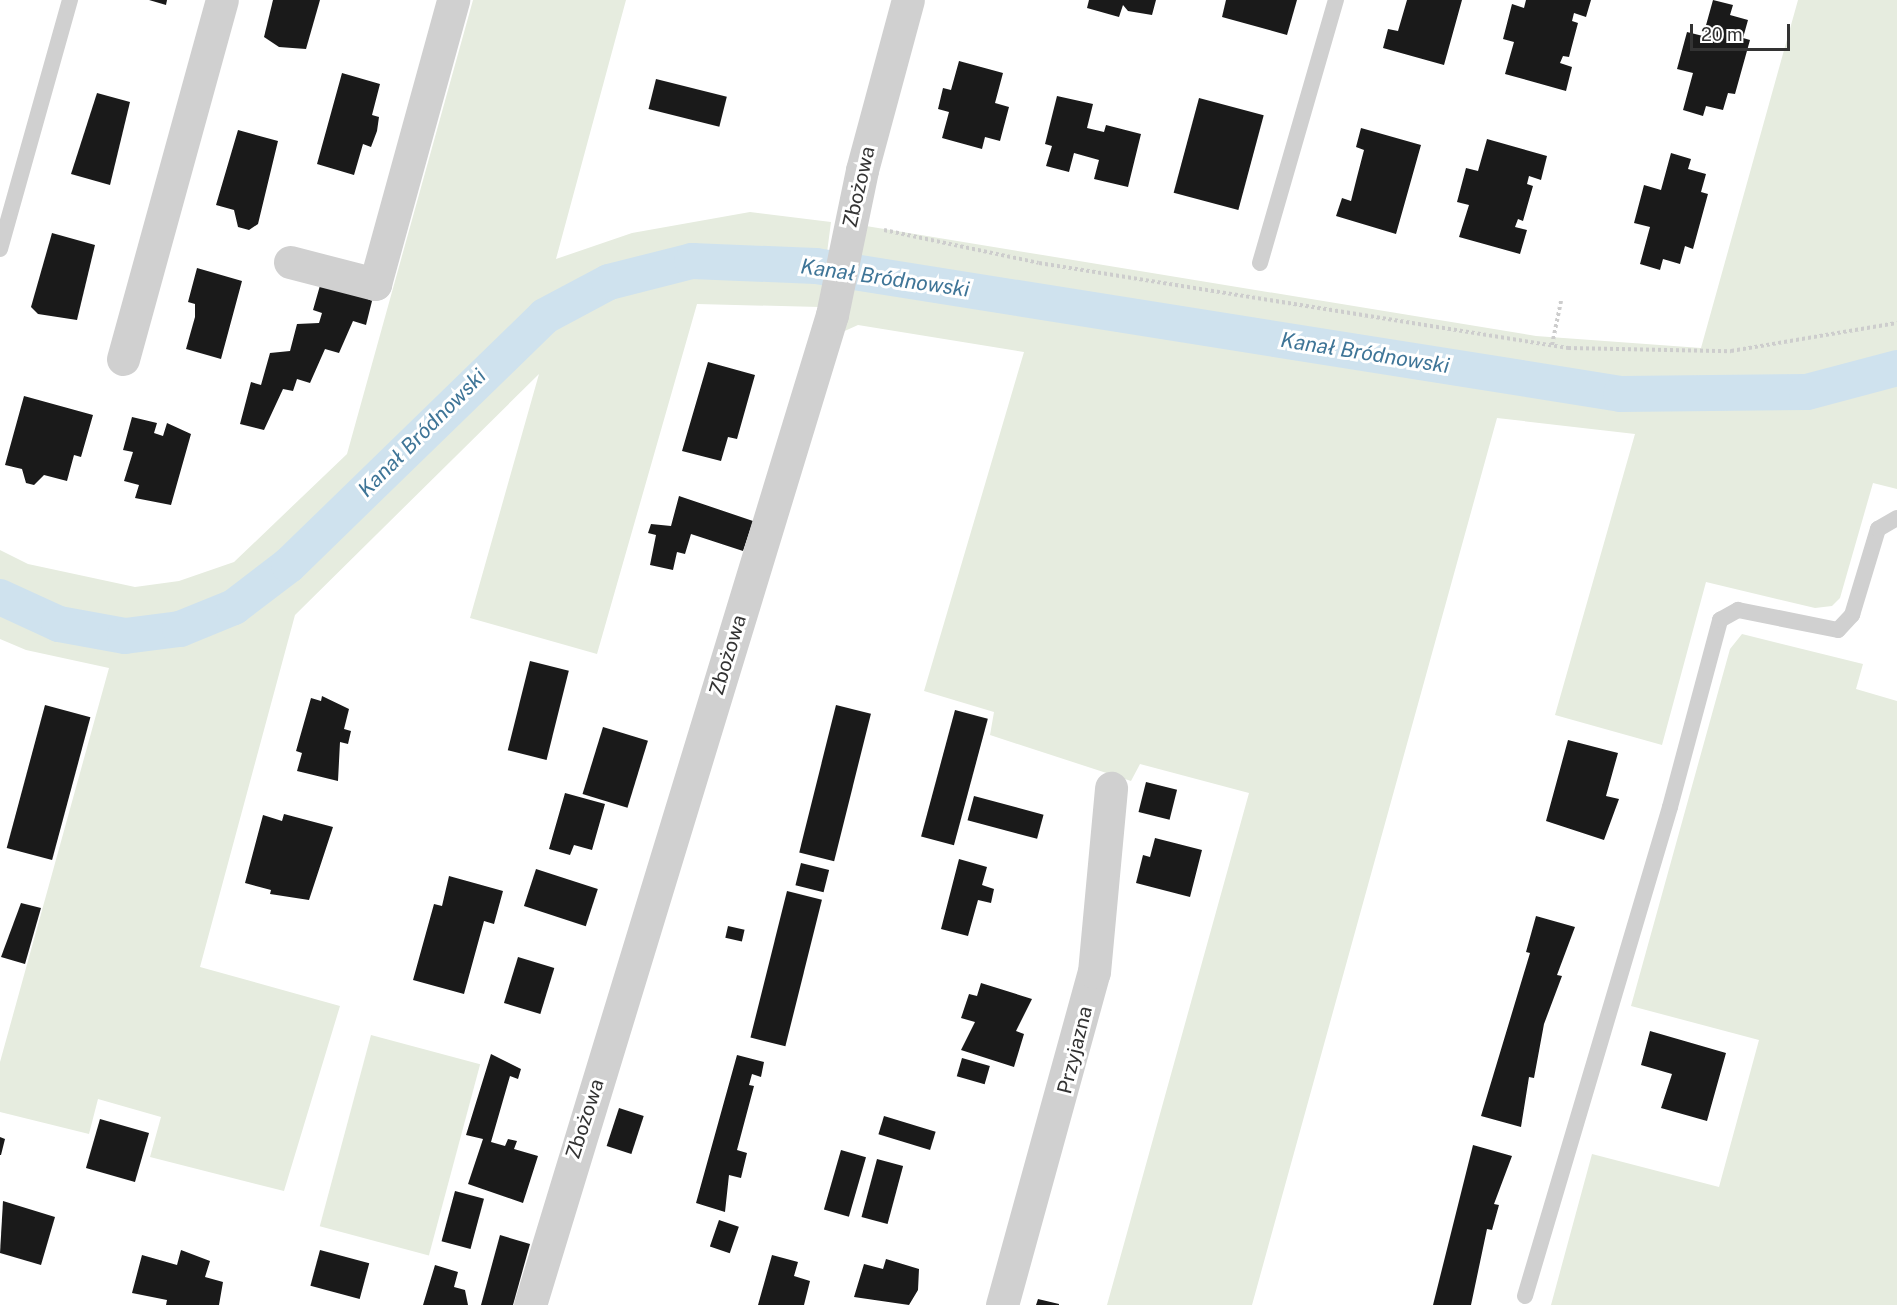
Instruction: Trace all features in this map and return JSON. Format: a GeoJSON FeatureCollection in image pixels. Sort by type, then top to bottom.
{"type":"FeatureCollection","features":[{"type":"Feature","properties":{"kind":"street"},"geometry":{"type":"LineString","coordinates":[[123,359],[222,0]]}},
{"type":"Feature","properties":{"kind":"street"},"geometry":{"type":"LineString","coordinates":[[290,262],[375,284],[453,0]]}},
{"type":"Feature","properties":{"kind":"street","name":"Zbożowa"},"geometry":{"type":"LineString","coordinates":[[530,1305],[832,315],[862,229],[908,0]]}},
{"type":"Feature","properties":{"kind":"street","name":"Przyjazna"},"geometry":{"type":"LineString","coordinates":[[1002,1305],[1094,972],[1106,888],[1111,788]]}},
{"type":"Feature","properties":{"kind":"lane"},"geometry":{"type":"LineString","coordinates":[[0,249],[70,0]]}},
{"type":"Feature","properties":{"kind":"lane"},"geometry":{"type":"LineString","coordinates":[[1260,263],[1336,0]]}},
{"type":"Feature","properties":{"kind":"lane"},"geometry":{"type":"LineString","coordinates":[[1525,1296],[1720,620],[1738,610],[1838,630],[1852,615],[1878,529],[1897,518]]}},
{"type":"Feature","properties":{"kind":"path"},"geometry":{"type":"LineString","coordinates":[[862,229],[1038,263],[1551,345],[1640,353],[1731,351],[1897,323]]}},
{"type":"Feature","properties":{"kind":"path"},"geometry":{"type":"LineString","coordinates":[[1551,345],[1561,301]]}},
{"type":"Feature","properties":{"kind":"shaded area"},"geometry":{"type":"Polygon","coordinates":[[[473,0],[626,0],[556,259],[632,233],[750,212],[831,222],[820,307],[697,304],[597,654],[470,618],[539,374],[295,615],[200,967],[340,1006],[284,1191],[150,1157],[161,1117],[98,1099],[89,1134],[0,1112],[0,1062],[109,668],[26,650],[0,639],[0,550],[28,564],[135,587],[179,581],[234,562],[347,454],[473,0]]]}},
{"type":"Feature","properties":{"kind":"shaded area"},"geometry":{"type":"Polygon","coordinates":[[[1798,0],[1897,0],[1897,489],[1873,483],[1840,598],[1832,606],[1815,608],[1706,582],[1662,745],[1555,715],[1635,434],[1497,418],[1252,1305],[1107,1305],[1249,793],[1140,764],[1131,781],[990,735],[994,712],[924,691],[1024,352],[858,325],[838,334],[866,226],[1536,336],[1701,348],[1798,0]]]}},
{"type":"Feature","properties":{"kind":"shaded area"},"geometry":{"type":"Polygon","coordinates":[[[1742,634],[1863,664],[1856,689],[1897,701],[1897,1305],[1551,1305],[1592,1154],[1719,1187],[1759,1040],[1631,1006],[1730,649],[1742,634]]]}},
{"type":"Feature","properties":{"kind":"shaded area"},"geometry":{"type":"Polygon","coordinates":[[[371,1035],[480,1064],[429,1255],[320,1226],[371,1035]]]}},
{"type":"Feature","properties":{"kind":"building"},"geometry":{"type":"Polygon","coordinates":[[[149,0],[167,0],[166,5],[149,0]]]}},
{"type":"Feature","properties":{"kind":"building"},"geometry":{"type":"Polygon","coordinates":[[[273,0],[320,0],[306,49],[279,47],[264,37],[273,0]]]}},
{"type":"Feature","properties":{"kind":"building"},"geometry":{"type":"Polygon","coordinates":[[[1089,0],[1156,0],[1152,15],[1128,11],[1123,5],[1119,17],[1087,8],[1089,0]]]}},
{"type":"Feature","properties":{"kind":"building"},"geometry":{"type":"Polygon","coordinates":[[[1226,0],[1297,0],[1287,35],[1222,17],[1226,0]]]}},
{"type":"Feature","properties":{"kind":"building"},"geometry":{"type":"Polygon","coordinates":[[[1407,0],[1462,0],[1444,65],[1383,48],[1388,29],[1398,31],[1407,0]]]}},
{"type":"Feature","properties":{"kind":"building"},"geometry":{"type":"Polygon","coordinates":[[[1526,0],[1591,0],[1586,17],[1574,13],[1572,21],[1578,23],[1569,57],[1563,56],[1560,63],[1572,67],[1566,91],[1505,74],[1514,42],[1503,39],[1512,4],[1524,8],[1526,0]]]}},
{"type":"Feature","properties":{"kind":"building"},"geometry":{"type":"Polygon","coordinates":[[[1713,0],[1733,5],[1730,15],[1748,20],[1743,38],[1750,40],[1735,94],[1728,93],[1723,110],[1706,106],[1703,116],[1683,110],[1693,73],[1677,69],[1687,32],[1703,36],[1713,0]]]}},
{"type":"Feature","properties":{"kind":"building"},"geometry":{"type":"Polygon","coordinates":[[[959,61],[1003,73],[995,103],[1009,107],[1000,141],[985,137],[982,149],[942,138],[949,112],[938,109],[943,88],[951,90],[959,61]]]}},
{"type":"Feature","properties":{"kind":"building"},"geometry":{"type":"Polygon","coordinates":[[[342,73],[380,84],[372,115],[379,117],[377,131],[371,147],[363,144],[354,175],[317,164],[342,73]]]}},
{"type":"Feature","properties":{"kind":"building"},"geometry":{"type":"Polygon","coordinates":[[[656,79],[727,97],[719,127],[649,109],[656,79]]]}},
{"type":"Feature","properties":{"kind":"building"},"geometry":{"type":"Polygon","coordinates":[[[97,93],[130,102],[110,185],[71,174],[97,93]]]}},
{"type":"Feature","properties":{"kind":"building"},"geometry":{"type":"Polygon","coordinates":[[[1057,96],[1093,104],[1087,128],[1104,132],[1106,125],[1141,134],[1128,187],[1094,179],[1099,160],[1074,153],[1069,172],[1046,166],[1052,146],[1045,144],[1057,96]]]}},
{"type":"Feature","properties":{"kind":"building"},"geometry":{"type":"Polygon","coordinates":[[[1199,98],[1264,115],[1238,210],[1174,193],[1199,98]]]}},
{"type":"Feature","properties":{"kind":"building"},"geometry":{"type":"Polygon","coordinates":[[[1361,128],[1421,145],[1396,234],[1336,216],[1342,198],[1351,201],[1364,150],[1356,147],[1361,128]]]}},
{"type":"Feature","properties":{"kind":"building"},"geometry":{"type":"Polygon","coordinates":[[[238,130],[278,141],[258,224],[249,230],[238,227],[234,210],[216,205],[238,130]]]}},
{"type":"Feature","properties":{"kind":"building"},"geometry":{"type":"Polygon","coordinates":[[[1487,139],[1547,156],[1541,180],[1529,176],[1527,184],[1533,186],[1523,221],[1518,219],[1515,227],[1527,230],[1520,254],[1459,237],[1469,205],[1457,202],[1466,168],[1478,171],[1487,139]]]}},
{"type":"Feature","properties":{"kind":"building"},"geometry":{"type":"Polygon","coordinates":[[[1671,153],[1691,159],[1688,169],[1706,174],[1701,192],[1708,194],[1693,249],[1685,246],[1680,264],[1663,259],[1660,270],[1640,264],[1650,227],[1634,223],[1644,185],[1661,190],[1671,153]]]}},
{"type":"Feature","properties":{"kind":"building"},"geometry":{"type":"Polygon","coordinates":[[[52,233],[95,245],[77,320],[38,314],[31,307],[52,233]]]}},
{"type":"Feature","properties":{"kind":"building"},"geometry":{"type":"Polygon","coordinates":[[[197,268],[242,281],[221,359],[186,349],[195,317],[195,304],[188,302],[197,268]]]}},
{"type":"Feature","properties":{"kind":"building"},"geometry":{"type":"Polygon","coordinates":[[[321,282],[373,297],[366,325],[353,321],[339,353],[325,349],[310,383],[297,379],[293,391],[283,389],[264,430],[240,424],[251,382],[261,385],[270,353],[290,351],[297,324],[319,323],[322,313],[313,310],[321,282]]]}},
{"type":"Feature","properties":{"kind":"building"},"geometry":{"type":"Polygon","coordinates":[[[708,362],[755,375],[737,439],[728,437],[721,461],[682,451],[708,362]]]}},
{"type":"Feature","properties":{"kind":"building"},"geometry":{"type":"Polygon","coordinates":[[[24,396],[93,415],[81,457],[74,455],[67,481],[44,475],[34,485],[26,483],[22,469],[5,465],[24,396]]]}},
{"type":"Feature","properties":{"kind":"building"},"geometry":{"type":"Polygon","coordinates":[[[132,417],[157,423],[154,433],[163,436],[167,423],[191,434],[171,505],[135,498],[139,485],[124,481],[133,452],[123,450],[132,417]]]}},
{"type":"Feature","properties":{"kind":"building"},"geometry":{"type":"Polygon","coordinates":[[[679,496],[753,521],[743,551],[691,534],[685,554],[677,552],[673,570],[650,565],[656,535],[648,533],[651,524],[671,526],[679,496]]]}},
{"type":"Feature","properties":{"kind":"building"},"geometry":{"type":"Polygon","coordinates":[[[530,661],[569,671],[547,760],[508,750],[530,661]]]}},
{"type":"Feature","properties":{"kind":"building"},"geometry":{"type":"Polygon","coordinates":[[[322,696],[349,709],[344,729],[351,731],[348,744],[340,742],[338,781],[297,771],[302,753],[296,751],[311,698],[321,701],[322,696]]]}},
{"type":"Feature","properties":{"kind":"building"},"geometry":{"type":"Polygon","coordinates":[[[45,705],[90,717],[52,860],[7,848],[45,705]]]}},
{"type":"Feature","properties":{"kind":"building"},"geometry":{"type":"Polygon","coordinates":[[[836,705],[871,714],[834,861],[799,852],[836,705]]]}},
{"type":"Feature","properties":{"kind":"building"},"geometry":{"type":"Polygon","coordinates":[[[955,710],[988,719],[954,845],[921,837],[955,710]]]}},
{"type":"Feature","properties":{"kind":"building"},"geometry":{"type":"Polygon","coordinates":[[[603,727],[648,741],[627,808],[583,794],[603,727]]]}},
{"type":"Feature","properties":{"kind":"building"},"geometry":{"type":"Polygon","coordinates":[[[1568,740],[1618,753],[1606,796],[1619,799],[1604,840],[1546,821],[1568,740]]]}},
{"type":"Feature","properties":{"kind":"building"},"geometry":{"type":"Polygon","coordinates":[[[1146,782],[1177,790],[1170,820],[1139,812],[1146,782]]]}},
{"type":"Feature","properties":{"kind":"building"},"geometry":{"type":"Polygon","coordinates":[[[565,793],[605,804],[592,850],[574,845],[570,855],[549,849],[565,793]]]}},
{"type":"Feature","properties":{"kind":"building"},"geometry":{"type":"Polygon","coordinates":[[[974,796],[1044,815],[1037,839],[968,820],[974,796]]]}},
{"type":"Feature","properties":{"kind":"building"},"geometry":{"type":"Polygon","coordinates":[[[284,814],[333,827],[309,900],[270,894],[271,890],[245,883],[263,815],[282,821],[284,814]]]}},
{"type":"Feature","properties":{"kind":"building"},"geometry":{"type":"Polygon","coordinates":[[[1155,838],[1202,850],[1190,897],[1136,883],[1143,855],[1150,857],[1155,838]]]}},
{"type":"Feature","properties":{"kind":"building"},"geometry":{"type":"Polygon","coordinates":[[[959,859],[987,867],[982,885],[994,889],[991,903],[978,900],[968,936],[941,929],[959,859]]]}},
{"type":"Feature","properties":{"kind":"building"},"geometry":{"type":"Polygon","coordinates":[[[801,863],[829,870],[824,892],[795,885],[801,863]]]}},
{"type":"Feature","properties":{"kind":"building"},"geometry":{"type":"Polygon","coordinates":[[[536,869],[598,889],[586,926],[524,906],[536,869]]]}},
{"type":"Feature","properties":{"kind":"building"},"geometry":{"type":"Polygon","coordinates":[[[449,876],[503,891],[494,924],[484,921],[464,994],[413,980],[434,904],[442,906],[449,876]]]}},
{"type":"Feature","properties":{"kind":"building"},"geometry":{"type":"Polygon","coordinates":[[[787,891],[822,900],[785,1046],[750,1038],[787,891]]]}},
{"type":"Feature","properties":{"kind":"building"},"geometry":{"type":"Polygon","coordinates":[[[21,903],[41,908],[25,964],[1,957],[21,903]]]}},
{"type":"Feature","properties":{"kind":"building"},"geometry":{"type":"Polygon","coordinates":[[[1536,916],[1575,927],[1557,975],[1562,976],[1544,1024],[1534,1078],[1529,1077],[1521,1127],[1481,1116],[1530,953],[1526,952],[1536,916]]]}},
{"type":"Feature","properties":{"kind":"building"},"geometry":{"type":"Polygon","coordinates":[[[728,926],[745,930],[742,942],[725,938],[728,926]]]}},
{"type":"Feature","properties":{"kind":"building"},"geometry":{"type":"Polygon","coordinates":[[[518,957],[554,968],[540,1014],[504,1003],[518,957]]]}},
{"type":"Feature","properties":{"kind":"building"},"geometry":{"type":"Polygon","coordinates":[[[981,983],[1032,999],[1016,1031],[1024,1034],[1014,1067],[961,1050],[975,1022],[961,1018],[969,994],[977,996],[981,983]]]}},
{"type":"Feature","properties":{"kind":"building"},"geometry":{"type":"Polygon","coordinates":[[[1650,1031],[1726,1053],[1707,1121],[1661,1108],[1672,1074],[1641,1065],[1650,1031]]]}},
{"type":"Feature","properties":{"kind":"building"},"geometry":{"type":"Polygon","coordinates":[[[491,1054],[521,1069],[518,1079],[510,1076],[491,1142],[505,1146],[508,1139],[517,1141],[514,1149],[538,1156],[523,1203],[468,1184],[483,1139],[466,1135],[491,1054]]]}},
{"type":"Feature","properties":{"kind":"building"},"geometry":{"type":"Polygon","coordinates":[[[737,1055],[764,1062],[761,1077],[752,1074],[749,1085],[754,1086],[737,1150],[747,1153],[741,1178],[729,1175],[725,1212],[696,1203],[737,1055]]]}},
{"type":"Feature","properties":{"kind":"building"},"geometry":{"type":"Polygon","coordinates":[[[962,1058],[990,1066],[985,1084],[957,1076],[962,1058]]]}},
{"type":"Feature","properties":{"kind":"building"},"geometry":{"type":"Polygon","coordinates":[[[619,1108],[644,1116],[631,1154],[607,1146],[619,1108]]]}},
{"type":"Feature","properties":{"kind":"building"},"geometry":{"type":"Polygon","coordinates":[[[884,1116],[936,1132],[930,1150],[878,1134],[884,1116]]]}},
{"type":"Feature","properties":{"kind":"building"},"geometry":{"type":"Polygon","coordinates":[[[100,1119],[149,1133],[135,1182],[86,1168],[100,1119]]]}},
{"type":"Feature","properties":{"kind":"building"},"geometry":{"type":"Polygon","coordinates":[[[0,1137],[5,1139],[1,1155],[0,1155],[0,1137]]]}},
{"type":"Feature","properties":{"kind":"building"},"geometry":{"type":"Polygon","coordinates":[[[1473,1145],[1512,1156],[1494,1204],[1499,1205],[1492,1230],[1487,1229],[1471,1305],[1433,1305],[1473,1145]]]}},
{"type":"Feature","properties":{"kind":"building"},"geometry":{"type":"Polygon","coordinates":[[[841,1150],[866,1157],[849,1217],[824,1210],[841,1150]]]}},
{"type":"Feature","properties":{"kind":"building"},"geometry":{"type":"Polygon","coordinates":[[[877,1159],[903,1166],[888,1224],[861,1217],[877,1159]]]}},
{"type":"Feature","properties":{"kind":"building"},"geometry":{"type":"Polygon","coordinates":[[[455,1191],[484,1199],[471,1249],[442,1241],[455,1191]]]}},
{"type":"Feature","properties":{"kind":"building"},"geometry":{"type":"Polygon","coordinates":[[[3,1201],[55,1217],[41,1265],[0,1253],[3,1201]]]}},
{"type":"Feature","properties":{"kind":"building"},"geometry":{"type":"Polygon","coordinates":[[[719,1220],[739,1227],[730,1253],[710,1246],[719,1220]]]}},
{"type":"Feature","properties":{"kind":"building"},"geometry":{"type":"Polygon","coordinates":[[[500,1235],[530,1244],[513,1305],[481,1305],[500,1235]]]}},
{"type":"Feature","properties":{"kind":"building"},"geometry":{"type":"Polygon","coordinates":[[[181,1250],[210,1261],[205,1277],[223,1282],[219,1305],[166,1305],[167,1300],[132,1293],[142,1255],[177,1265],[181,1250]]]}},
{"type":"Feature","properties":{"kind":"building"},"geometry":{"type":"Polygon","coordinates":[[[320,1250],[369,1263],[360,1299],[310,1286],[320,1250]]]}},
{"type":"Feature","properties":{"kind":"building"},"geometry":{"type":"Polygon","coordinates":[[[772,1255],[798,1262],[794,1276],[810,1281],[804,1305],[758,1305],[772,1255]]]}},
{"type":"Feature","properties":{"kind":"building"},"geometry":{"type":"Polygon","coordinates":[[[886,1259],[919,1269],[918,1290],[909,1305],[854,1297],[864,1264],[883,1269],[886,1259]]]}},
{"type":"Feature","properties":{"kind":"building"},"geometry":{"type":"Polygon","coordinates":[[[435,1265],[458,1272],[454,1287],[465,1290],[468,1305],[423,1305],[435,1265]]]}},
{"type":"Feature","properties":{"kind":"building"},"geometry":{"type":"Polygon","coordinates":[[[1038,1299],[1059,1304],[1059,1305],[1036,1305],[1038,1299]]]}},
{"type":"Feature","properties":{"kind":"waterway","name":"Kanał Bródnowski"},"geometry":{"type":"LineString","coordinates":[[0,597],[59,624],[125,636],[180,629],[234,607],[289,565],[545,316],[609,282],[692,261],[816,266],[1621,394],[1807,392],[1897,368]]}}]}
